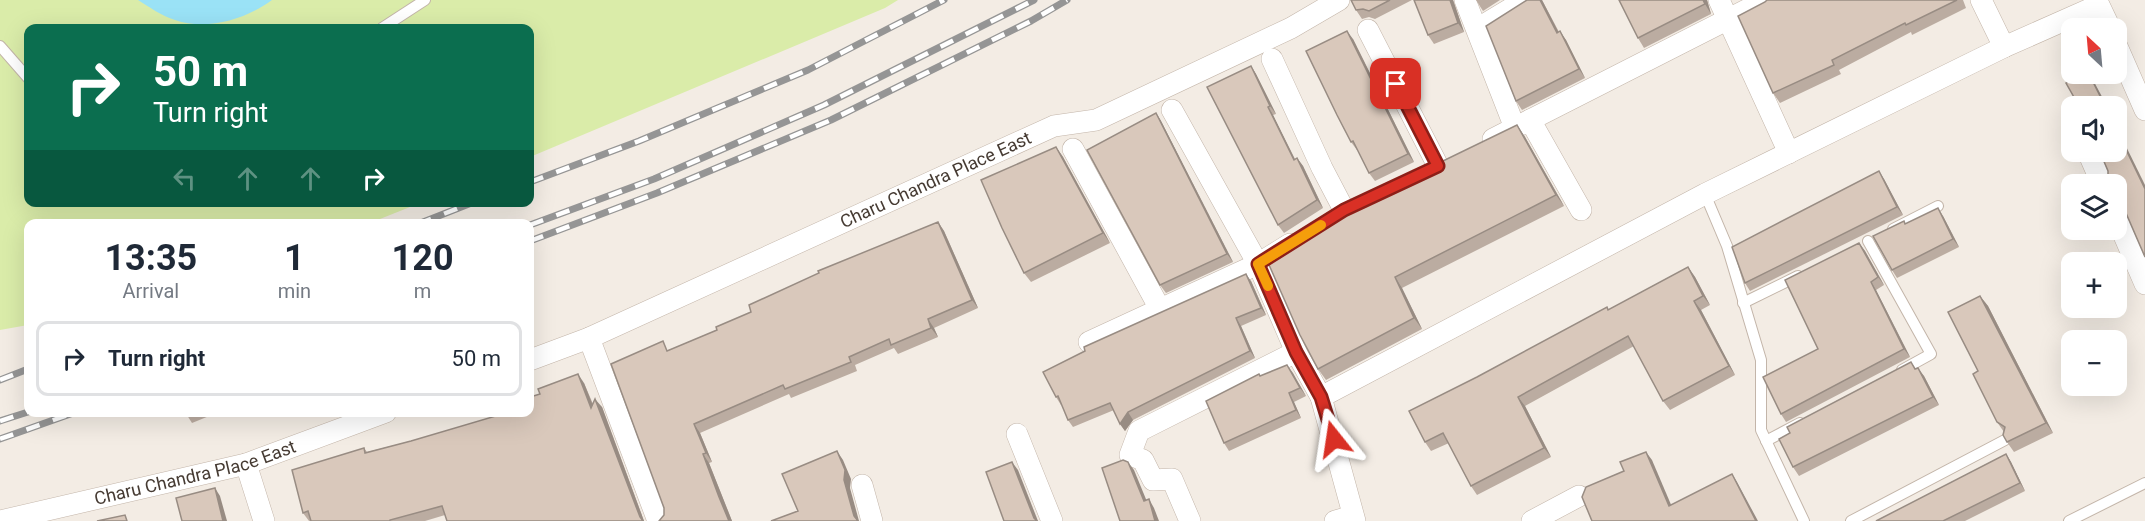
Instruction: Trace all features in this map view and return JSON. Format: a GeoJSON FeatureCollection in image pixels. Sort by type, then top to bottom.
{"type":"FeatureCollection","features":[{"type":"Feature","properties":{"kind":"street","name":"Charu Chandra Place East"},"geometry":{"type":"LineString","coordinates":[[534,359],[589,338],[1054,126],[1096,120],[1291,28],[1339,0]]}},
{"type":"Feature","properties":{"kind":"street"},"geometry":{"type":"LineString","coordinates":[[1465,0],[1522,124],[1581,210]]}},
{"type":"Feature","properties":{"kind":"street"},"geometry":{"type":"LineString","coordinates":[[1477,29],[1525,0]]}},
{"type":"Feature","properties":{"kind":"street"},"geometry":{"type":"LineString","coordinates":[[1719,0],[1789,153]]}},
{"type":"Feature","properties":{"kind":"street"},"geometry":{"type":"LineString","coordinates":[[1477,147],[1766,0]]}},
{"type":"Feature","properties":{"kind":"street"},"geometry":{"type":"LineString","coordinates":[[1981,0],[2004,47]]}},
{"type":"Feature","properties":{"kind":"street"},"geometry":{"type":"LineString","coordinates":[[1321,397],[1705,194],[2004,47],[2105,3],[2108,18]]}},
{"type":"Feature","properties":{"kind":"street"},"geometry":{"type":"LineString","coordinates":[[1368,30],[1438,166]]}},
{"type":"Feature","properties":{"kind":"street"},"geometry":{"type":"LineString","coordinates":[[1272,59],[1344,210]]}},
{"type":"Feature","properties":{"kind":"street"},"geometry":{"type":"LineString","coordinates":[[2127,69],[2145,110]]}},
{"type":"Feature","properties":{"kind":"street"},"geometry":{"type":"LineString","coordinates":[[1172,110],[1258,264],[1296,352],[1321,397],[1348,519]]}},
{"type":"Feature","properties":{"kind":"street"},"geometry":{"type":"LineString","coordinates":[[1073,149],[1160,309]]}},
{"type":"Feature","properties":{"kind":"street"},"geometry":{"type":"LineString","coordinates":[[1417,176],[1457,156]]}},
{"type":"Feature","properties":{"kind":"street"},"geometry":{"type":"LineString","coordinates":[[1325,222],[1365,200]]}},
{"type":"Feature","properties":{"kind":"street"},"geometry":{"type":"LineString","coordinates":[[1089,342],[1258,264],[1306,234]]}},
{"type":"Feature","properties":{"kind":"street"},"geometry":{"type":"LineString","coordinates":[[2126,240],[2145,284]]}},
{"type":"Feature","properties":{"kind":"street"},"geometry":{"type":"LineString","coordinates":[[589,338],[658,521]]}},
{"type":"Feature","properties":{"kind":"street"},"geometry":{"type":"LineString","coordinates":[[1190,521],[1172,479],[1153,480],[1143,460],[1130,455],[1139,431],[1296,352]]}},
{"type":"Feature","properties":{"kind":"street","name":"Charu Chandra Place East"},"geometry":{"type":"LineString","coordinates":[[12,519],[246,464],[373,417]]}},
{"type":"Feature","properties":{"kind":"street"},"geometry":{"type":"LineString","coordinates":[[1017,434],[1052,521]]}},
{"type":"Feature","properties":{"kind":"street"},"geometry":{"type":"LineString","coordinates":[[246,464],[264,521]]}},
{"type":"Feature","properties":{"kind":"street"},"geometry":{"type":"LineString","coordinates":[[861,485],[872,521]]}},
{"type":"Feature","properties":{"kind":"street"},"geometry":{"type":"LineString","coordinates":[[1534,521],[1579,496]]}},
{"type":"Feature","properties":{"kind":"lane"},"geometry":{"type":"LineString","coordinates":[[388,24],[424,0]]}},
{"type":"Feature","properties":{"kind":"lane"},"geometry":{"type":"LineString","coordinates":[[0,46],[24,73]]}},
{"type":"Feature","properties":{"kind":"lane"},"geometry":{"type":"LineString","coordinates":[[1705,194],[1727,246],[1761,360],[1761,430],[1804,521]]}},
{"type":"Feature","properties":{"kind":"lane"},"geometry":{"type":"LineString","coordinates":[[1890,376],[1931,354],[1863,244],[1938,206]]}},
{"type":"Feature","properties":{"kind":"lane"},"geometry":{"type":"LineString","coordinates":[[1743,303],[1806,272]]}},
{"type":"Feature","properties":{"kind":"lane"},"geometry":{"type":"LineString","coordinates":[[1766,441],[1807,420]]}},
{"type":"Feature","properties":{"kind":"lane"},"geometry":{"type":"LineString","coordinates":[[1851,521],[2005,440]]}},
{"type":"Feature","properties":{"kind":"lane"},"geometry":{"type":"LineString","coordinates":[[2069,521],[2145,483]]}},
{"type":"Feature","properties":{"kind":"green space"},"geometry":{"type":"Polygon","coordinates":[[[0,0],[898,0],[885,8],[534,155],[534,24],[24,24],[24,207],[410,207],[380,219],[24,219],[24,326],[0,330],[0,0]]]}},
{"type":"Feature","properties":{"kind":"water"},"geometry":{"type":"Polygon","coordinates":[[[138,0],[272,0],[238,18],[213,24],[200,24],[170,18],[138,0]]]}},
{"type":"Feature","properties":{"kind":"building"},"geometry":{"type":"Polygon","coordinates":[[[1351,0],[1390,0],[1369,11],[1356,10],[1351,0]]]}},
{"type":"Feature","properties":{"kind":"building"},"geometry":{"type":"Polygon","coordinates":[[[1414,0],[1450,0],[1458,23],[1428,35],[1414,0]]]}},
{"type":"Feature","properties":{"kind":"building"},"geometry":{"type":"Polygon","coordinates":[[[1527,0],[1540,0],[1557,33],[1560,31],[1579,69],[1516,101],[1486,26],[1527,0]]]}},
{"type":"Feature","properties":{"kind":"building"},"geometry":{"type":"Polygon","coordinates":[[[1619,0],[1703,0],[1705,4],[1638,38],[1619,0]]]}},
{"type":"Feature","properties":{"kind":"building"},"geometry":{"type":"Polygon","coordinates":[[[1767,0],[1957,0],[1906,25],[1905,23],[1832,60],[1834,65],[1773,93],[1738,16],[1767,0]]]}},
{"type":"Feature","properties":{"kind":"building"},"geometry":{"type":"Polygon","coordinates":[[[1347,31],[1408,154],[1369,173],[1337,115],[1306,51],[1347,31]]]}},
{"type":"Feature","properties":{"kind":"building"},"geometry":{"type":"Polygon","coordinates":[[[1251,66],[1294,160],[1297,158],[1317,200],[1278,225],[1207,87],[1251,66]]]}},
{"type":"Feature","properties":{"kind":"building"},"geometry":{"type":"Polygon","coordinates":[[[2067,84],[2094,84],[2100,96],[2073,96],[2067,84]]]}},
{"type":"Feature","properties":{"kind":"building"},"geometry":{"type":"Polygon","coordinates":[[[1156,113],[1227,254],[1160,285],[1087,150],[1156,113]]]}},
{"type":"Feature","properties":{"kind":"building"},"geometry":{"type":"Polygon","coordinates":[[[1517,125],[1556,195],[1395,277],[1414,318],[1318,369],[1300,335],[1266,258],[1342,210],[1517,125]]]}},
{"type":"Feature","properties":{"kind":"building"},"geometry":{"type":"Polygon","coordinates":[[[1056,147],[1103,233],[1024,273],[981,180],[1056,147]]]}},
{"type":"Feature","properties":{"kind":"building"},"geometry":{"type":"Polygon","coordinates":[[[2127,152],[2145,189],[2145,257],[2127,216],[2127,174],[2108,174],[2104,162],[2127,162],[2127,152]]]}},
{"type":"Feature","properties":{"kind":"building"},"geometry":{"type":"Polygon","coordinates":[[[1879,171],[1897,207],[1745,283],[1732,247],[1879,171]]]}},
{"type":"Feature","properties":{"kind":"building"},"geometry":{"type":"Polygon","coordinates":[[[1938,208],[1953,239],[1892,270],[1873,236],[1938,208]]]}},
{"type":"Feature","properties":{"kind":"building"},"geometry":{"type":"Polygon","coordinates":[[[938,222],[972,300],[928,319],[931,328],[891,345],[889,339],[849,357],[851,362],[785,389],[783,385],[694,424],[729,521],[659,521],[664,515],[664,508],[611,364],[663,341],[667,351],[717,330],[716,327],[751,312],[749,305],[819,273],[818,271],[938,222]]]}},
{"type":"Feature","properties":{"kind":"building"},"geometry":{"type":"Polygon","coordinates":[[[1859,243],[1878,277],[1871,282],[1904,349],[1781,414],[1763,377],[1818,349],[1785,280],[1859,243]]]}},
{"type":"Feature","properties":{"kind":"building"},"geometry":{"type":"Polygon","coordinates":[[[1688,267],[1703,296],[1694,301],[1729,366],[1663,401],[1628,336],[1518,397],[1544,448],[1471,486],[1443,433],[1425,442],[1409,411],[1688,267]]]}},
{"type":"Feature","properties":{"kind":"building"},"geometry":{"type":"Polygon","coordinates":[[[1246,274],[1261,308],[1236,318],[1250,351],[1128,412],[1120,424],[1110,403],[1068,420],[1058,396],[1056,397],[1043,372],[1085,351],[1084,347],[1246,274]]]}},
{"type":"Feature","properties":{"kind":"building"},"geometry":{"type":"Polygon","coordinates":[[[1980,296],[2046,423],[2007,442],[2003,435],[2005,427],[1997,422],[1973,374],[1978,371],[1948,312],[1980,296]]]}},
{"type":"Feature","properties":{"kind":"building"},"geometry":{"type":"Polygon","coordinates":[[[1911,362],[1915,369],[1918,368],[1933,397],[1793,467],[1779,439],[1790,433],[1787,427],[1911,362]]]}},
{"type":"Feature","properties":{"kind":"building"},"geometry":{"type":"Polygon","coordinates":[[[1287,365],[1300,388],[1289,393],[1296,410],[1224,443],[1206,401],[1259,374],[1260,376],[1287,365]]]}},
{"type":"Feature","properties":{"kind":"building"},"geometry":{"type":"Polygon","coordinates":[[[578,374],[591,408],[595,399],[643,521],[447,521],[442,506],[390,521],[311,521],[308,511],[303,513],[292,470],[364,448],[365,453],[492,417],[534,417],[534,396],[540,394],[538,389],[578,374]]]}},
{"type":"Feature","properties":{"kind":"building"},"geometry":{"type":"Polygon","coordinates":[[[837,451],[845,470],[844,480],[854,516],[858,521],[771,521],[798,511],[782,474],[837,451]]]}},
{"type":"Feature","properties":{"kind":"building"},"geometry":{"type":"Polygon","coordinates":[[[1646,452],[1669,506],[1732,474],[1756,521],[1592,521],[1582,497],[1586,487],[1624,471],[1620,462],[1646,452]]]}},
{"type":"Feature","properties":{"kind":"building"},"geometry":{"type":"Polygon","coordinates":[[[2006,454],[2020,483],[1943,521],[1876,521],[2006,454]]]}},
{"type":"Feature","properties":{"kind":"building"},"geometry":{"type":"Polygon","coordinates":[[[1123,460],[1128,462],[1144,501],[1149,499],[1155,521],[1120,521],[1102,468],[1123,460]]]}},
{"type":"Feature","properties":{"kind":"building"},"geometry":{"type":"Polygon","coordinates":[[[1012,462],[1037,521],[1004,521],[986,472],[1012,462]]]}},
{"type":"Feature","properties":{"kind":"building"},"geometry":{"type":"Polygon","coordinates":[[[215,488],[223,521],[182,521],[176,498],[215,488]]]}},
{"type":"Feature","properties":{"kind":"building"},"geometry":{"type":"Polygon","coordinates":[[[125,515],[127,521],[97,521],[125,515]]]}},
{"type":"Feature","properties":{"kind":"railway"},"geometry":{"type":"LineString","coordinates":[[534,180],[639,141],[808,70],[944,0]]}},
{"type":"Feature","properties":{"kind":"railway"},"geometry":{"type":"LineString","coordinates":[[534,224],[654,179],[824,105],[1034,0]]}},
{"type":"Feature","properties":{"kind":"railway"},"geometry":{"type":"LineString","coordinates":[[534,239],[657,193],[831,120],[1031,21],[1067,0]]}},
{"type":"Feature","properties":{"kind":"railway"},"geometry":{"type":"LineString","coordinates":[[431,219],[461,207]]}},
{"type":"Feature","properties":{"kind":"railway"},"geometry":{"type":"LineString","coordinates":[[0,380],[24,371]]}},
{"type":"Feature","properties":{"kind":"railway"},"geometry":{"type":"LineString","coordinates":[[0,421],[24,413]]}},
{"type":"Feature","properties":{"kind":"railway"},"geometry":{"type":"LineString","coordinates":[[0,439],[62,417]]}},
{"type":"Feature","properties":{"kind":"slow traffic"},"geometry":{"type":"LineString","coordinates":[[1268,286],[1258,264],[1321,225]]}},
{"type":"Feature","properties":{"kind":"route"},"geometry":{"type":"LineString","coordinates":[[1334,439],[1321,397],[1296,352],[1258,264],[1344,210],[1438,166],[1396,84]]}}]}
